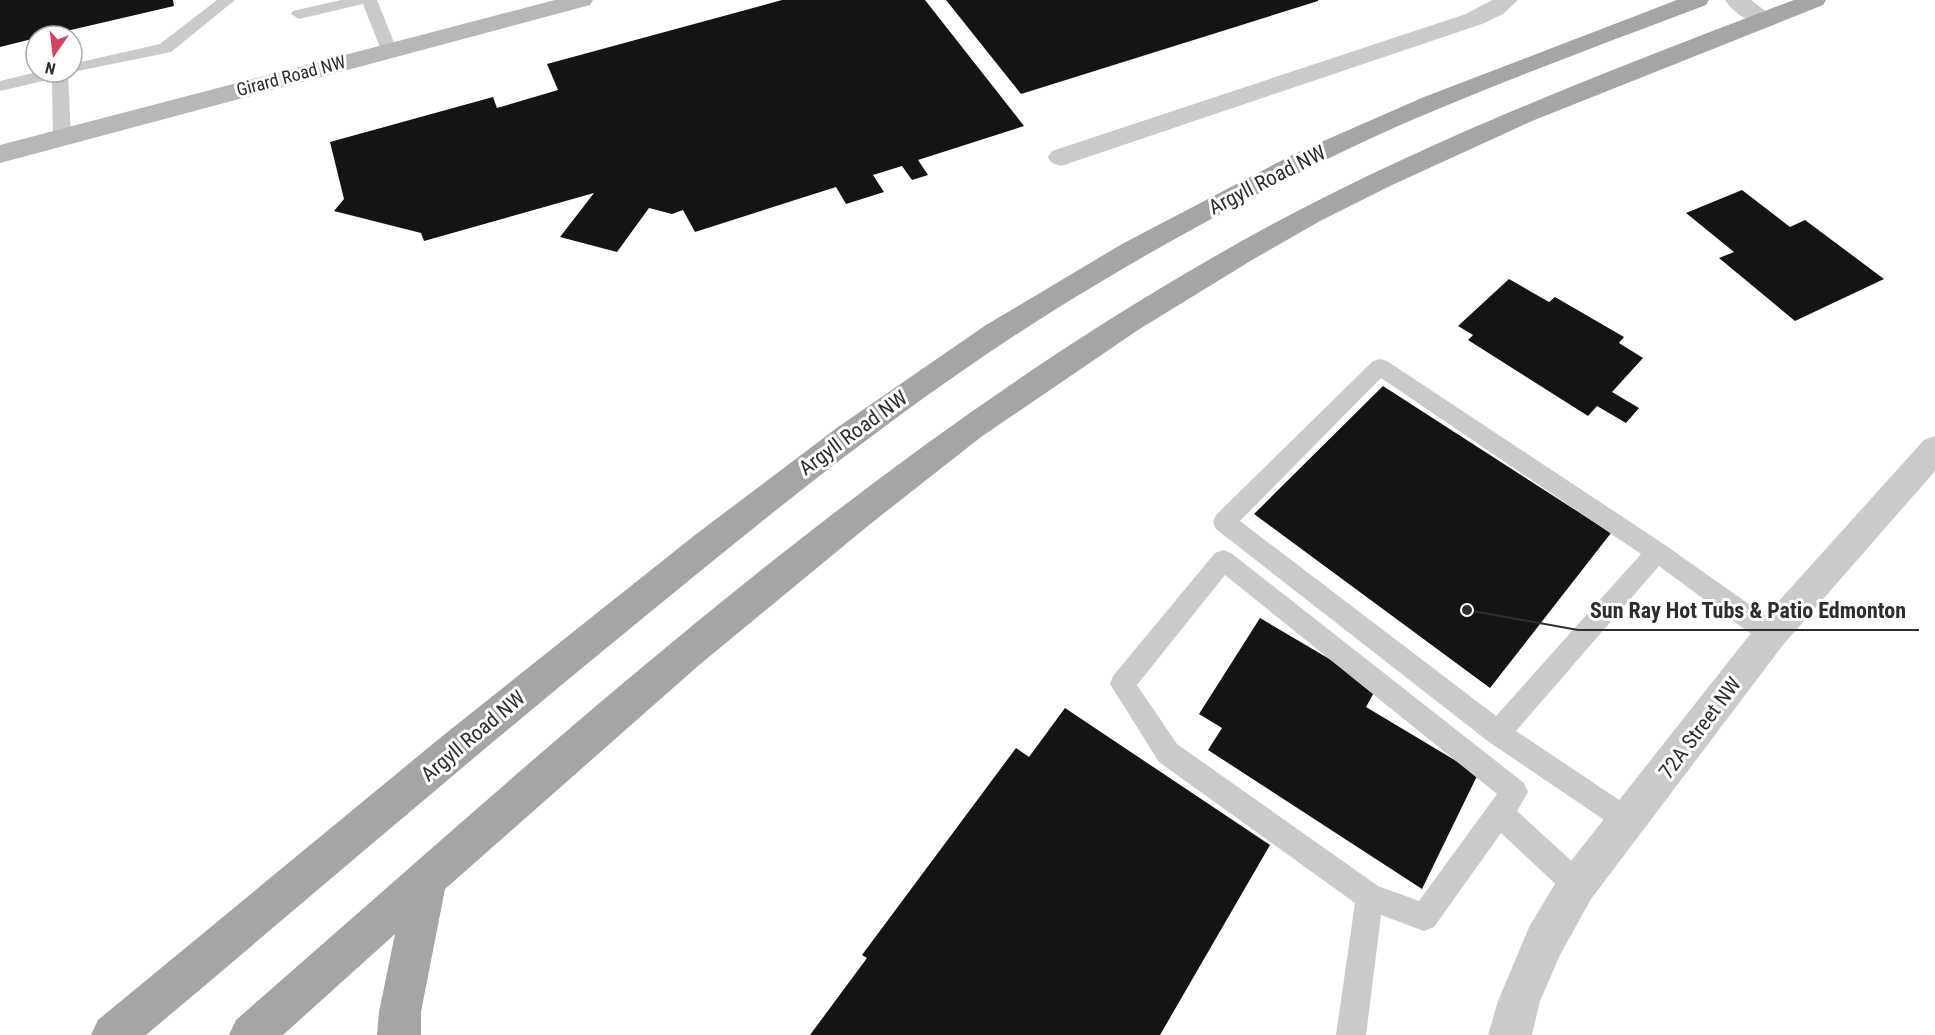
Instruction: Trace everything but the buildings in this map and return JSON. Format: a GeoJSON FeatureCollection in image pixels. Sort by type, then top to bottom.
{"type":"FeatureCollection","features":[{"type":"Feature","properties":{"kind":"main road","name":"Argyll Road NW"},"geometry":{"type":"LineString","coordinates":[[113,1035],[606,626],[783,485],[968,351],[1048,300],[1177,226],[1298,163],[1391,120],[1468,88],[1698,0]]}},
{"type":"Feature","properties":{"kind":"main road"},"geometry":{"type":"LineString","coordinates":[[251,1035],[620,709],[773,581],[909,474],[1015,396],[1242,253],[1340,199],[1438,150],[1815,0]]}},
{"type":"Feature","properties":{"kind":"main road"},"geometry":{"type":"LineString","coordinates":[[399,1035],[399,1012],[427,880]]}},
{"type":"Feature","properties":{"kind":"street","name":"Girard Road NW"},"geometry":{"type":"LineString","coordinates":[[0,154],[582,0]]}},
{"type":"Feature","properties":{"kind":"street"},"geometry":{"type":"LineString","coordinates":[[1061,157],[1474,19],[1495,9],[1507,0]]}},
{"type":"Feature","properties":{"kind":"street"},"geometry":{"type":"LineString","coordinates":[[1736,0],[1765,20]]}},
{"type":"Feature","properties":{"kind":"street","name":"72A Street NW"},"geometry":{"type":"LineString","coordinates":[[1510,1035],[1519,1001],[1545,940],[1577,885],[1771,634],[1935,449]]}},
{"type":"Feature","properties":{"kind":"lane"},"geometry":{"type":"LineString","coordinates":[[84,66],[165,48],[227,0]]}},
{"type":"Feature","properties":{"kind":"lane"},"geometry":{"type":"LineString","coordinates":[[299,14],[362,0]]}},
{"type":"Feature","properties":{"kind":"lane"},"geometry":{"type":"LineString","coordinates":[[369,0],[389,50]]}},
{"type":"Feature","properties":{"kind":"lane"},"geometry":{"type":"LineString","coordinates":[[0,86],[24,80]]}},
{"type":"Feature","properties":{"kind":"lane"},"geometry":{"type":"LineString","coordinates":[[60,84],[62,138]]}},
{"type":"Feature","properties":{"kind":"lane"},"geometry":{"type":"LineString","coordinates":[[1628,821],[1498,733],[1224,522],[1380,367],[1657,552],[1771,634]]}},
{"type":"Feature","properties":{"kind":"lane"},"geometry":{"type":"LineString","coordinates":[[1498,733],[1657,552]]}},
{"type":"Feature","properties":{"kind":"lane"},"geometry":{"type":"LineString","coordinates":[[1223,560],[1515,792],[1424,917],[1370,897],[1168,753],[1122,684],[1223,560]]}},
{"type":"Feature","properties":{"kind":"lane"},"geometry":{"type":"LineString","coordinates":[[1500,814],[1577,885]]}},
{"type":"Feature","properties":{"kind":"lane"},"geometry":{"type":"LineString","coordinates":[[1351,1035],[1370,897]]}},
{"type":"Feature","properties":{"kind":"place","name":"Sun Ray Hot Tubs & Patio Edmonton"},"geometry":{"type":"Point","coordinates":[1467,610]}}]}
